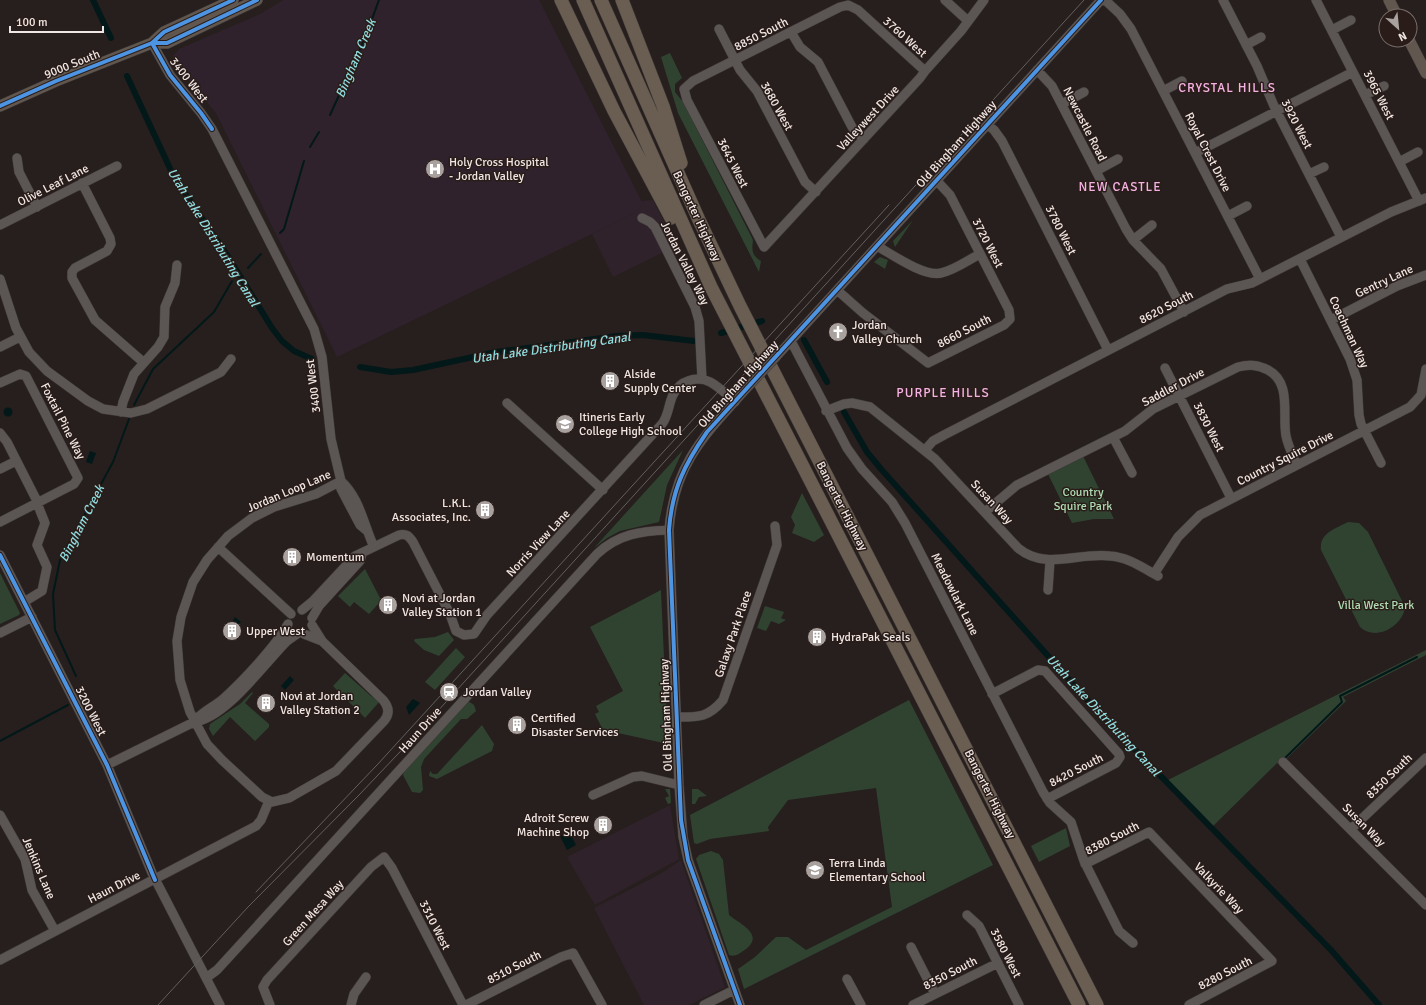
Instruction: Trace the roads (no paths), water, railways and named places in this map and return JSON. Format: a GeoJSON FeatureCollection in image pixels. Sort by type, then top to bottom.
{"type":"FeatureCollection","features":[{"type":"Feature","properties":{"kind":"highway"},"geometry":{"type":"LineString","coordinates":[[561,0],[614,111],[693,261],[705,272]]}},
{"type":"Feature","properties":{"kind":"highway","name":"Bangerter Highway"},"geometry":{"type":"LineString","coordinates":[[583,0],[705,272],[1079,1005]]}},
{"type":"Feature","properties":{"kind":"highway","name":"Bangerter Highway"},"geometry":{"type":"LineString","coordinates":[[601,0],[698,220],[740,306],[1097,1005]]}},
{"type":"Feature","properties":{"kind":"highway"},"geometry":{"type":"LineString","coordinates":[[622,0],[663,106],[698,220]]}},
{"type":"Feature","properties":{"kind":"main road","name":"9000 South"},"geometry":{"type":"LineString","coordinates":[[152,43],[164,32],[233,0]]}},
{"type":"Feature","properties":{"kind":"main road","name":"9000 South"},"geometry":{"type":"LineString","coordinates":[[0,106],[62,78],[152,43],[167,43],[257,0]]}},
{"type":"Feature","properties":{"kind":"main road"},"geometry":{"type":"LineString","coordinates":[[1413,48],[1426,73]]}},
{"type":"Feature","properties":{"kind":"street"},"geometry":{"type":"LineString","coordinates":[[945,0],[968,21]]}},
{"type":"Feature","properties":{"kind":"street","name":"Valleywest Drive"},"geometry":{"type":"LineString","coordinates":[[764,247],[920,78],[924,71],[968,21],[984,0]]}},
{"type":"Feature","properties":{"kind":"street","name":"Old Bingham Highway"},"geometry":{"type":"LineString","coordinates":[[740,1005],[688,857],[681,820],[669,530],[671,507],[676,486],[688,459],[707,432],[1101,0]]}},
{"type":"Feature","properties":{"kind":"street","name":"Royal Crest Drive"},"geometry":{"type":"LineString","coordinates":[[1105,0],[1126,21],[1260,279]]}},
{"type":"Feature","properties":{"kind":"street","name":"3920 West"},"geometry":{"type":"LineString","coordinates":[[1223,0],[1341,237]]}},
{"type":"Feature","properties":{"kind":"street","name":"3965 West"},"geometry":{"type":"LineString","coordinates":[[1316,0],[1399,162],[1423,200]]}},
{"type":"Feature","properties":{"kind":"street","name":"8850 South"},"geometry":{"type":"LineString","coordinates":[[684,89],[693,81],[840,7],[851,6]]}},
{"type":"Feature","properties":{"kind":"street","name":"3760 West"},"geometry":{"type":"LineString","coordinates":[[851,6],[858,10],[924,71]]}},
{"type":"Feature","properties":{"kind":"street"},"geometry":{"type":"LineString","coordinates":[[1332,30],[1351,20]]}},
{"type":"Feature","properties":{"kind":"street","name":"3680 West"},"geometry":{"type":"LineString","coordinates":[[719,29],[744,75],[757,91],[805,182],[816,192]]}},
{"type":"Feature","properties":{"kind":"street"},"geometry":{"type":"LineString","coordinates":[[791,32],[800,47],[818,62],[852,127],[864,139]]}},
{"type":"Feature","properties":{"kind":"street"},"geometry":{"type":"LineString","coordinates":[[1246,45],[1261,37]]}},
{"type":"Feature","properties":{"kind":"street","name":"3400 West"},"geometry":{"type":"LineString","coordinates":[[152,43],[174,81],[212,128],[310,319],[321,350],[333,452],[341,481],[348,487],[366,522],[366,530],[374,547]]}},
{"type":"Feature","properties":{"kind":"street","name":"Newcastle Road"},"geometry":{"type":"LineString","coordinates":[[1037,70],[1048,80],[1062,104],[1133,240],[1161,269],[1184,312]]}},
{"type":"Feature","properties":{"kind":"street"},"geometry":{"type":"LineString","coordinates":[[1195,153],[1353,72]]}},
{"type":"Feature","properties":{"kind":"street"},"geometry":{"type":"LineString","coordinates":[[1163,90],[1182,81]]}},
{"type":"Feature","properties":{"kind":"street"},"geometry":{"type":"LineString","coordinates":[[1365,95],[1384,86]]}},
{"type":"Feature","properties":{"kind":"street","name":"3645 West"},"geometry":{"type":"LineString","coordinates":[[684,89],[687,100],[764,247]]}},
{"type":"Feature","properties":{"kind":"street"},"geometry":{"type":"LineString","coordinates":[[1062,104],[1084,92]]}},
{"type":"Feature","properties":{"kind":"street","name":"3780 West"},"geometry":{"type":"LineString","coordinates":[[988,125],[994,130],[1002,141],[1108,350]]}},
{"type":"Feature","properties":{"kind":"street"},"geometry":{"type":"LineString","coordinates":[[1399,162],[1418,152]]}},
{"type":"Feature","properties":{"kind":"street"},"geometry":{"type":"LineString","coordinates":[[17,158],[20,174],[37,207]]}},
{"type":"Feature","properties":{"kind":"street"},"geometry":{"type":"LineString","coordinates":[[1096,171],[1118,160]]}},
{"type":"Feature","properties":{"kind":"street","name":"Olive Leaf Lane"},"geometry":{"type":"LineString","coordinates":[[0,226],[117,166]]}},
{"type":"Feature","properties":{"kind":"street"},"geometry":{"type":"LineString","coordinates":[[1309,174],[1324,167]]}},
{"type":"Feature","properties":{"kind":"street","name":"3720 West"},"geometry":{"type":"LineString","coordinates":[[937,181],[950,195],[1008,310],[1010,319]]}},
{"type":"Feature","properties":{"kind":"street"},"geometry":{"type":"LineString","coordinates":[[82,183],[110,238],[111,244],[107,251],[74,270],[72,276],[73,281],[95,320],[142,362]]}},
{"type":"Feature","properties":{"kind":"street","name":"8620 South"},"geometry":{"type":"LineString","coordinates":[[924,450],[937,438],[1227,289],[1260,279],[1391,212],[1423,200]]}},
{"type":"Feature","properties":{"kind":"street"},"geometry":{"type":"LineString","coordinates":[[1228,216],[1247,206]]}},
{"type":"Feature","properties":{"kind":"street","name":"Jordan Valley Way"},"geometry":{"type":"LineString","coordinates":[[642,218],[650,222],[654,227],[695,307],[699,321],[702,379]]}},
{"type":"Feature","properties":{"kind":"street"},"geometry":{"type":"LineString","coordinates":[[1133,240],[1152,225]]}},
{"type":"Feature","properties":{"kind":"street"},"geometry":{"type":"LineString","coordinates":[[877,246],[922,271],[932,274],[949,270],[980,254]]}},
{"type":"Feature","properties":{"kind":"street","name":"Coachman Way"},"geometry":{"type":"LineString","coordinates":[[1300,259],[1354,370],[1357,380],[1359,415],[1365,431],[1381,463]]}},
{"type":"Feature","properties":{"kind":"street"},"geometry":{"type":"LineString","coordinates":[[121,412],[131,380],[142,362],[158,347],[164,337],[165,307],[175,283],[177,265]]}},
{"type":"Feature","properties":{"kind":"street","name":"Gentry Lane"},"geometry":{"type":"LineString","coordinates":[[1331,320],[1397,286],[1426,275]]}},
{"type":"Feature","properties":{"kind":"street"},"geometry":{"type":"LineString","coordinates":[[0,281],[20,337],[29,352],[43,367],[88,401],[103,409],[121,412],[135,412],[151,408],[221,372],[231,359]]}},
{"type":"Feature","properties":{"kind":"street","name":"8660 South"},"geometry":{"type":"LineString","coordinates":[[837,290],[863,313],[928,363],[1004,325],[1010,319]]}},
{"type":"Feature","properties":{"kind":"street"},"geometry":{"type":"LineString","coordinates":[[0,347],[20,337]]}},
{"type":"Feature","properties":{"kind":"street","name":"Meadowlark Lane"},"geometry":{"type":"LineString","coordinates":[[791,341],[826,411],[856,462],[886,495],[901,516],[1047,799],[1071,822],[1085,864],[1120,933],[1133,943]]}},
{"type":"Feature","properties":{"kind":"street","name":"Saddler Drive"},"geometry":{"type":"LineString","coordinates":[[985,512],[1017,485],[1113,437],[1129,428],[1153,409],[1238,367],[1253,365],[1272,372],[1283,389],[1286,436],[1297,465]]}},
{"type":"Feature","properties":{"kind":"street","name":"3830 West"},"geometry":{"type":"LineString","coordinates":[[1165,368],[1231,498]]}},
{"type":"Feature","properties":{"kind":"street","name":"Country Squire Drive"},"geometry":{"type":"LineString","coordinates":[[1156,575],[1178,537],[1192,522],[1210,509],[1231,498],[1402,412],[1416,402],[1423,388],[1426,369]]}},
{"type":"Feature","properties":{"kind":"street","name":"Foxtail Pine Way"},"geometry":{"type":"LineString","coordinates":[[0,383],[18,375],[24,375],[77,475],[77,480],[74,484],[38,503]]}},
{"type":"Feature","properties":{"kind":"street"},"geometry":{"type":"LineString","coordinates":[[702,379],[714,383],[735,402]]}},
{"type":"Feature","properties":{"kind":"street","name":"Norris View Lane"},"geometry":{"type":"LineString","coordinates":[[374,547],[398,535],[406,534],[412,540],[421,556],[450,614],[456,631],[462,635],[471,634],[478,630],[485,618],[664,422],[673,395],[678,388],[687,381],[702,379]]}},
{"type":"Feature","properties":{"kind":"street"},"geometry":{"type":"LineString","coordinates":[[507,403],[603,490]]}},
{"type":"Feature","properties":{"kind":"street","name":"Susan Way"},"geometry":{"type":"LineString","coordinates":[[826,411],[844,404],[864,405],[924,450],[1022,551],[1037,558],[1050,561],[1094,555],[1110,556],[1127,560],[1156,575]]}},
{"type":"Feature","properties":{"kind":"street"},"geometry":{"type":"LineString","coordinates":[[0,433],[38,503],[45,523],[37,545],[48,568],[42,591],[24,602]]}},
{"type":"Feature","properties":{"kind":"street"},"geometry":{"type":"LineString","coordinates":[[1113,437],[1132,473]]}},
{"type":"Feature","properties":{"kind":"street"},"geometry":{"type":"LineString","coordinates":[[0,469],[16,461]]}},
{"type":"Feature","properties":{"kind":"street","name":"Jordan Loop Lane"},"geometry":{"type":"LineString","coordinates":[[269,801],[262,797],[217,755],[194,722],[185,702],[180,680],[177,654],[178,629],[184,606],[193,582],[207,560],[218,547],[241,526],[262,513],[310,496],[341,481]]}},
{"type":"Feature","properties":{"kind":"street"},"geometry":{"type":"LineString","coordinates":[[0,522],[38,503]]}},
{"type":"Feature","properties":{"kind":"street","name":"Galaxy Park Place"},"geometry":{"type":"LineString","coordinates":[[676,717],[700,717],[708,714],[723,700],[777,545],[775,526]]}},
{"type":"Feature","properties":{"kind":"street","name":"Haun Drive"},"geometry":{"type":"LineString","coordinates":[[206,978],[217,970],[597,554],[609,544],[630,534],[669,530]]}},
{"type":"Feature","properties":{"kind":"street"},"geometry":{"type":"LineString","coordinates":[[218,547],[291,614]]}},
{"type":"Feature","properties":{"kind":"street"},"geometry":{"type":"LineString","coordinates":[[302,610],[313,601],[355,556],[374,547]]}},
{"type":"Feature","properties":{"kind":"street"},"geometry":{"type":"LineString","coordinates":[[107,765],[194,722],[203,721],[226,706],[285,643],[300,634],[308,632],[319,606],[360,561],[362,554]]}},
{"type":"Feature","properties":{"kind":"street","name":"3200 West"},"geometry":{"type":"LineString","coordinates":[[0,555],[107,765],[155,880],[220,1005]]}},
{"type":"Feature","properties":{"kind":"street"},"geometry":{"type":"LineString","coordinates":[[1048,590],[1050,561]]}},
{"type":"Feature","properties":{"kind":"street"},"geometry":{"type":"LineString","coordinates":[[194,722],[200,715],[228,694],[279,639],[288,624],[291,614],[296,610],[308,612],[322,641],[383,700],[388,708],[388,716],[344,765],[336,771],[285,800],[275,802],[269,801]]}},
{"type":"Feature","properties":{"kind":"street"},"geometry":{"type":"LineString","coordinates":[[0,633],[32,617]]}},
{"type":"Feature","properties":{"kind":"street"},"geometry":{"type":"LineString","coordinates":[[288,624],[293,632],[322,641]]}},
{"type":"Feature","properties":{"kind":"street","name":"8420 South"},"geometry":{"type":"LineString","coordinates":[[992,694],[1041,670],[1049,675],[1119,754],[1120,757],[1116,763],[1047,799]]}},
{"type":"Feature","properties":{"kind":"street","name":"8350 South"},"geometry":{"type":"LineString","coordinates":[[1351,829],[1426,758]]}},
{"type":"Feature","properties":{"kind":"street","name":"Susan Way"},"geometry":{"type":"LineString","coordinates":[[1283,762],[1426,905]]}},
{"type":"Feature","properties":{"kind":"street"},"geometry":{"type":"LineString","coordinates":[[593,795],[633,777],[642,776],[679,785]]}},
{"type":"Feature","properties":{"kind":"street","name":"Haun Drive"},"geometry":{"type":"LineString","coordinates":[[0,960],[256,826],[261,820],[269,801]]}},
{"type":"Feature","properties":{"kind":"street","name":"Jenkins Lane"},"geometry":{"type":"LineString","coordinates":[[0,815],[25,859],[32,890],[55,931]]}},
{"type":"Feature","properties":{"kind":"street","name":"8380 South"},"geometry":{"type":"LineString","coordinates":[[1085,864],[1149,832]]}},
{"type":"Feature","properties":{"kind":"street","name":"Valkyrie Way"},"geometry":{"type":"LineString","coordinates":[[1149,832],[1272,961]]}},
{"type":"Feature","properties":{"kind":"street","name":"Green Mesa Way"},"geometry":{"type":"LineString","coordinates":[[270,1005],[263,987],[267,980],[371,867],[384,858]]}},
{"type":"Feature","properties":{"kind":"street","name":"3310 West"},"geometry":{"type":"LineString","coordinates":[[384,858],[392,868],[462,1005]]}},
{"type":"Feature","properties":{"kind":"street","name":"3580 West"},"geometry":{"type":"LineString","coordinates":[[967,916],[979,926],[1019,1005]]}},
{"type":"Feature","properties":{"kind":"street"},"geometry":{"type":"LineString","coordinates":[[911,947],[935,994]]}},
{"type":"Feature","properties":{"kind":"street","name":"8510 South"},"geometry":{"type":"LineString","coordinates":[[466,1005],[561,957],[573,953],[602,1005]]}},
{"type":"Feature","properties":{"kind":"street","name":"8280 South"},"geometry":{"type":"LineString","coordinates":[[1189,1005],[1272,961]]}},
{"type":"Feature","properties":{"kind":"street","name":"8350 South"},"geometry":{"type":"LineString","coordinates":[[914,1005],[998,963]]}},
{"type":"Feature","properties":{"kind":"street"},"geometry":{"type":"LineString","coordinates":[[351,1005],[354,994],[366,977]]}},
{"type":"Feature","properties":{"kind":"street"},"geometry":{"type":"LineString","coordinates":[[847,979],[861,1005]]}},
{"type":"Feature","properties":{"kind":"street"},"geometry":{"type":"LineString","coordinates":[[704,1005],[734,990]]}},
{"type":"Feature","properties":{"kind":"waterway","name":"Utah Lake Distributing Canal"},"geometry":{"type":"LineString","coordinates":[[93,0],[111,38]]}},
{"type":"Feature","properties":{"kind":"waterway","name":"Bingham Creek"},"geometry":{"type":"LineString","coordinates":[[330,115],[365,38],[379,0]]}},
{"type":"Feature","properties":{"kind":"waterway","name":"Utah Lake Distributing Canal"},"geometry":{"type":"LineString","coordinates":[[127,76],[174,177],[227,255],[272,328],[282,341],[294,351],[312,359]]}},
{"type":"Feature","properties":{"kind":"waterway","name":"Bingham Creek"},"geometry":{"type":"LineString","coordinates":[[310,147],[319,132]]}},
{"type":"Feature","properties":{"kind":"waterway","name":"Bingham Creek"},"geometry":{"type":"LineString","coordinates":[[280,233],[284,229],[304,161]]}},
{"type":"Feature","properties":{"kind":"waterway","name":"Bingham Creek"},"geometry":{"type":"LineString","coordinates":[[248,268],[261,254]]}},
{"type":"Feature","properties":{"kind":"waterway","name":"Bingham Creek"},"geometry":{"type":"LineString","coordinates":[[134,405],[153,369],[214,312],[232,281]]}},
{"type":"Feature","properties":{"kind":"waterway","name":"Utah Lake Distributing Canal"},"geometry":{"type":"LineString","coordinates":[[721,333],[762,321]]}},
{"type":"Feature","properties":{"kind":"waterway","name":"Utah Lake Distributing Canal"},"geometry":{"type":"LineString","coordinates":[[360,367],[391,372],[413,370],[496,352],[617,336],[643,335],[694,341]]}},
{"type":"Feature","properties":{"kind":"waterway","name":"Utah Lake Distributing Canal"},"geometry":{"type":"LineString","coordinates":[[804,340],[827,382]]}},
{"type":"Feature","properties":{"kind":"waterway","name":"Utah Lake Distributing Canal"},"geometry":{"type":"LineString","coordinates":[[844,412],[867,452],[881,469],[1099,713],[1331,950],[1379,1005]]}},
{"type":"Feature","properties":{"kind":"waterway","name":"Bingham Creek"},"geometry":{"type":"LineString","coordinates":[[76,676],[55,630],[53,594],[60,560],[113,462],[129,419]]}},
{"type":"Feature","properties":{"kind":"waterway"},"geometry":{"type":"LineString","coordinates":[[1283,760],[1342,702],[1340,696],[1417,657]]}},
{"type":"Feature","properties":{"kind":"waterway","name":"Bingham Creek"},"geometry":{"type":"LineString","coordinates":[[0,741],[68,705]]}},
{"type":"Feature","properties":{"kind":"tram line"},"geometry":{"type":"LineString","coordinates":[[158,1005],[248,907],[416,735],[1084,0]]}},
{"type":"Feature","properties":{"kind":"tram line"},"geometry":{"type":"LineString","coordinates":[[256,892],[377,765],[889,205]]}},
{"type":"Feature","properties":{"kind":"place","name":"Holy Cross Hospital - Jordan Valley"},"geometry":{"type":"Point","coordinates":[435,169]}},
{"type":"Feature","properties":{"kind":"place","name":"Jordan Valley Church"},"geometry":{"type":"Point","coordinates":[838,332]}},
{"type":"Feature","properties":{"kind":"place","name":"Alside Supply Center"},"geometry":{"type":"Point","coordinates":[610,381]}},
{"type":"Feature","properties":{"kind":"place","name":"Itineris Early College High School"},"geometry":{"type":"Point","coordinates":[565,424]}},
{"type":"Feature","properties":{"kind":"place","name":"L.K.L. Associates, Inc."},"geometry":{"type":"Point","coordinates":[485,510]}},
{"type":"Feature","properties":{"kind":"place","name":"Momentum"},"geometry":{"type":"Point","coordinates":[292,557]}},
{"type":"Feature","properties":{"kind":"place","name":"Novi at Jordan Valley Station 1"},"geometry":{"type":"Point","coordinates":[388,605]}},
{"type":"Feature","properties":{"kind":"place","name":"Upper West"},"geometry":{"type":"Point","coordinates":[232,631]}},
{"type":"Feature","properties":{"kind":"place","name":"HydraPak Seals"},"geometry":{"type":"Point","coordinates":[817,637]}},
{"type":"Feature","properties":{"kind":"place","name":"Jordan Valley"},"geometry":{"type":"Point","coordinates":[449,692]}},
{"type":"Feature","properties":{"kind":"place","name":"Novi at Jordan Valley Station 2"},"geometry":{"type":"Point","coordinates":[266,703]}},
{"type":"Feature","properties":{"kind":"place","name":"Certified Disaster Services"},"geometry":{"type":"Point","coordinates":[517,725]}},
{"type":"Feature","properties":{"kind":"place","name":"Adroit Screw Machine Shop"},"geometry":{"type":"Point","coordinates":[603,825]}},
{"type":"Feature","properties":{"kind":"place","name":"Terra Linda Elementary School"},"geometry":{"type":"Point","coordinates":[815,870]}},
{"type":"Feature","properties":{"kind":"district","name":"CRYSTAL HILLS"},"geometry":{"type":"Point","coordinates":[1227,87]}},
{"type":"Feature","properties":{"kind":"district","name":"NEW CASTLE"},"geometry":{"type":"Point","coordinates":[1120,186]}},
{"type":"Feature","properties":{"kind":"district","name":"PURPLE HILLS"},"geometry":{"type":"Point","coordinates":[943,392]}},
{"type":"Feature","properties":{"kind":"park label","name":"Country Squire Park"},"geometry":{"type":"Point","coordinates":[1083,499]}},
{"type":"Feature","properties":{"kind":"park label","name":"Villa West Park"},"geometry":{"type":"Point","coordinates":[1376,605]}}]}
